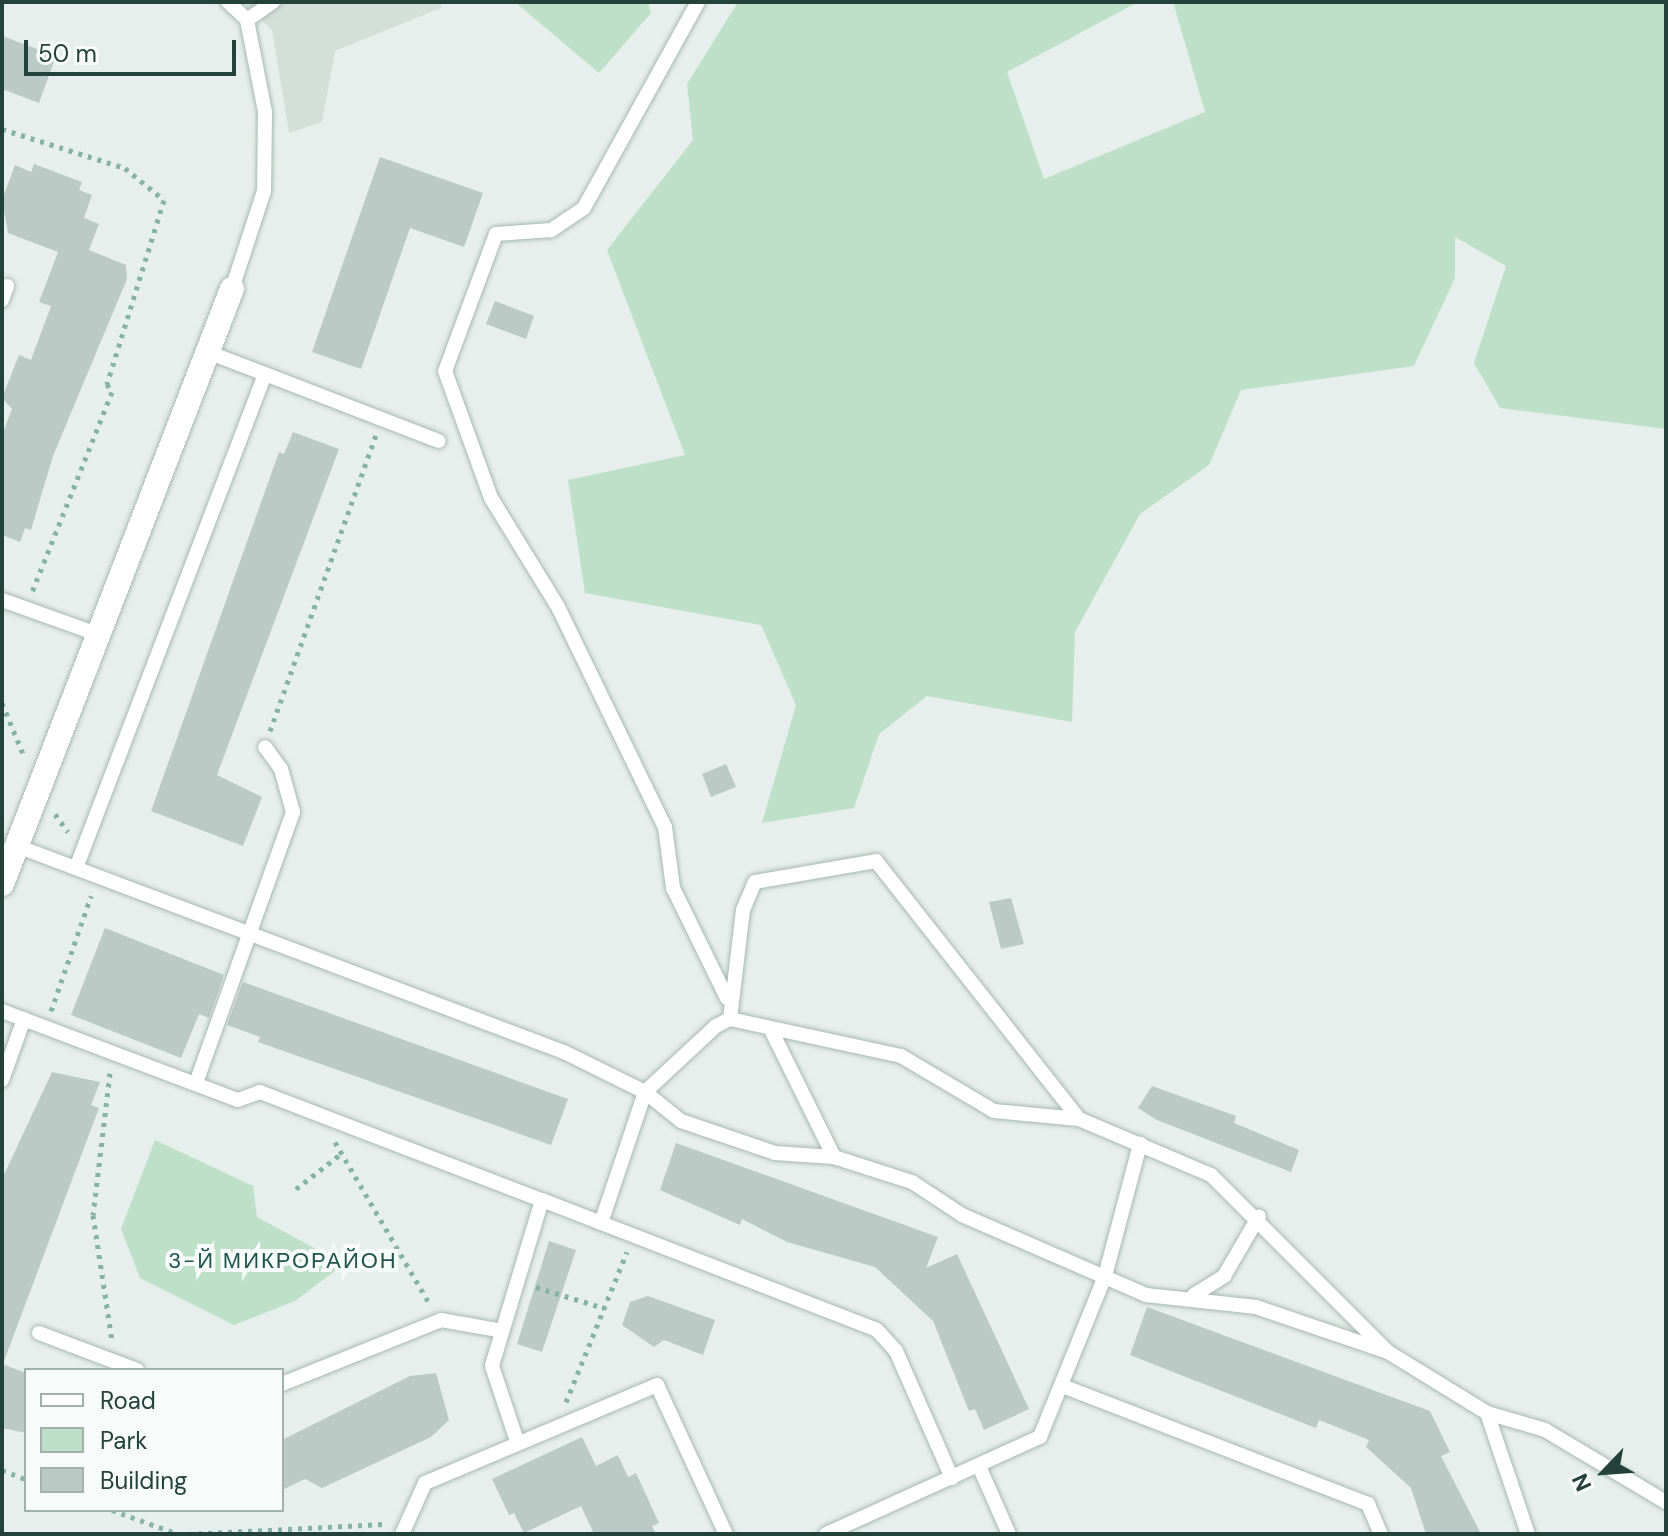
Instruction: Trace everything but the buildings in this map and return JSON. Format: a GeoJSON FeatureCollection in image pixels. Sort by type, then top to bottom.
{"type":"FeatureCollection","features":[{"type":"Feature","properties":{"kind":"street"},"geometry":{"type":"LineString","coordinates":[[8,864],[213,354],[232,289]]}},
{"type":"Feature","properties":{"kind":"lane"},"geometry":{"type":"LineString","coordinates":[[228,2],[247,20],[265,112],[264,191],[232,289]]}},
{"type":"Feature","properties":{"kind":"lane"},"geometry":{"type":"LineString","coordinates":[[247,20],[273,2]]}},
{"type":"Feature","properties":{"kind":"lane"},"geometry":{"type":"LineString","coordinates":[[698,2],[584,208],[551,230],[496,234],[445,371],[491,498],[558,607],[665,827],[673,888],[727,998],[730,1019]]}},
{"type":"Feature","properties":{"kind":"lane"},"geometry":{"type":"LineString","coordinates":[[213,354],[439,441]]}},
{"type":"Feature","properties":{"kind":"lane"},"geometry":{"type":"LineString","coordinates":[[76,868],[265,374]]}},
{"type":"Feature","properties":{"kind":"lane"},"geometry":{"type":"LineString","coordinates":[[2,600],[100,635]]}},
{"type":"Feature","properties":{"kind":"lane"},"geometry":{"type":"LineString","coordinates":[[196,1083],[293,812],[281,769],[265,747]]}},
{"type":"Feature","properties":{"kind":"lane"},"geometry":{"type":"LineString","coordinates":[[727,998],[755,882],[876,861],[1079,1119]]}},
{"type":"Feature","properties":{"kind":"lane"},"geometry":{"type":"LineString","coordinates":[[8,864],[76,868],[251,932],[564,1052],[645,1092],[681,1121],[775,1153],[834,1157],[912,1182],[962,1215],[1146,1295],[1194,1295],[1256,1307],[1388,1352],[1487,1413],[1545,1430],[1666,1502]]}},
{"type":"Feature","properties":{"kind":"lane"},"geometry":{"type":"LineString","coordinates":[[2,1011],[238,1100],[260,1092],[877,1330],[896,1351],[952,1478]]}},
{"type":"Feature","properties":{"kind":"lane"},"geometry":{"type":"LineString","coordinates":[[2,1080],[24,1019]]}},
{"type":"Feature","properties":{"kind":"lane"},"geometry":{"type":"LineString","coordinates":[[601,1223],[645,1092],[730,1019]]}},
{"type":"Feature","properties":{"kind":"lane"},"geometry":{"type":"LineString","coordinates":[[730,1019],[772,1032],[901,1056],[994,1111],[1079,1119],[1211,1175],[1259,1216],[1388,1352]]}},
{"type":"Feature","properties":{"kind":"lane"},"geometry":{"type":"LineString","coordinates":[[772,1032],[834,1157]]}},
{"type":"Feature","properties":{"kind":"lane"},"geometry":{"type":"LineString","coordinates":[[826,1534],[1040,1437],[1065,1387],[1105,1276],[1140,1144]]}},
{"type":"Feature","properties":{"kind":"lane"},"geometry":{"type":"LineString","coordinates":[[517,1441],[492,1366],[498,1330],[542,1200]]}},
{"type":"Feature","properties":{"kind":"lane"},"geometry":{"type":"LineString","coordinates":[[1194,1295],[1224,1276],[1259,1216]]}},
{"type":"Feature","properties":{"kind":"lane"},"geometry":{"type":"LineString","coordinates":[[284,1383],[441,1320],[498,1330]]}},
{"type":"Feature","properties":{"kind":"lane"},"geometry":{"type":"LineString","coordinates":[[39,1333],[132,1368]]}},
{"type":"Feature","properties":{"kind":"lane"},"geometry":{"type":"LineString","coordinates":[[403,1529],[425,1483],[517,1441],[657,1385],[726,1534]]}},
{"type":"Feature","properties":{"kind":"lane"},"geometry":{"type":"LineString","coordinates":[[1065,1387],[1368,1504],[1381,1534]]}},
{"type":"Feature","properties":{"kind":"lane"},"geometry":{"type":"LineString","coordinates":[[1487,1413],[1528,1534]]}},
{"type":"Feature","properties":{"kind":"lane"},"geometry":{"type":"LineString","coordinates":[[979,1466],[1009,1534]]}},
{"type":"Feature","properties":{"kind":"path"},"geometry":{"type":"LineString","coordinates":[[2,129],[125,168],[164,200],[107,384],[112,392],[26,609]]}},
{"type":"Feature","properties":{"kind":"path"},"geometry":{"type":"LineString","coordinates":[[265,747],[382,419]]}},
{"type":"Feature","properties":{"kind":"path"},"geometry":{"type":"LineString","coordinates":[[46,1027],[98,876]]}},
{"type":"Feature","properties":{"kind":"path"},"geometry":{"type":"LineString","coordinates":[[112,1052],[93,1215],[116,1362]]}},
{"type":"Feature","properties":{"kind":"path"},"geometry":{"type":"LineString","coordinates":[[319,1115],[441,1320]]}},
{"type":"Feature","properties":{"kind":"path"},"geometry":{"type":"LineString","coordinates":[[296,1189],[368,1133]]}},
{"type":"Feature","properties":{"kind":"path"},"geometry":{"type":"LineString","coordinates":[[557,1425],[633,1236]]}},
{"type":"Feature","properties":{"kind":"path"},"geometry":{"type":"LineString","coordinates":[[515,1281],[604,1308]]}},
{"type":"Feature","properties":{"kind":"path"},"geometry":{"type":"LineString","coordinates":[[2,1470],[24,1478]]}},
{"type":"Feature","properties":{"kind":"path"},"geometry":{"type":"LineString","coordinates":[[118,1512],[178,1534]]}},
{"type":"Feature","properties":{"kind":"path"},"geometry":{"type":"LineString","coordinates":[[188,1534],[403,1529]]}},
{"type":"Feature","properties":{"kind":"shaded area"},"geometry":{"type":"Polygon","coordinates":[[[243,2],[438,2],[443,7],[335,51],[322,122],[289,133],[272,30],[243,2]]]}},
{"type":"Feature","properties":{"kind":"green space"},"geometry":{"type":"Polygon","coordinates":[[[515,2],[648,2],[651,13],[599,73],[515,2]]]}},
{"type":"Feature","properties":{"kind":"green space"},"geometry":{"type":"Polygon","coordinates":[[[738,2],[1138,2],[1007,72],[1044,179],[1205,112],[1173,2],[1666,2],[1666,429],[1500,408],[1474,363],[1506,266],[1455,237],[1455,278],[1414,366],[1241,390],[1209,465],[1140,514],[1075,632],[1072,722],[927,696],[879,734],[854,808],[762,823],[796,705],[761,625],[585,593],[568,480],[685,455],[607,250],[693,140],[687,84],[738,2]]]}},
{"type":"Feature","properties":{"kind":"green space"},"geometry":{"type":"Polygon","coordinates":[[[155,1140],[253,1186],[257,1217],[344,1264],[295,1301],[234,1325],[140,1278],[121,1229],[155,1140]]]}},
{"type":"Feature","properties":{"kind":"district","name":"3-Й МИКРОРАЙОН"},"geometry":{"type":"Point","coordinates":[283,1261]}}]}
